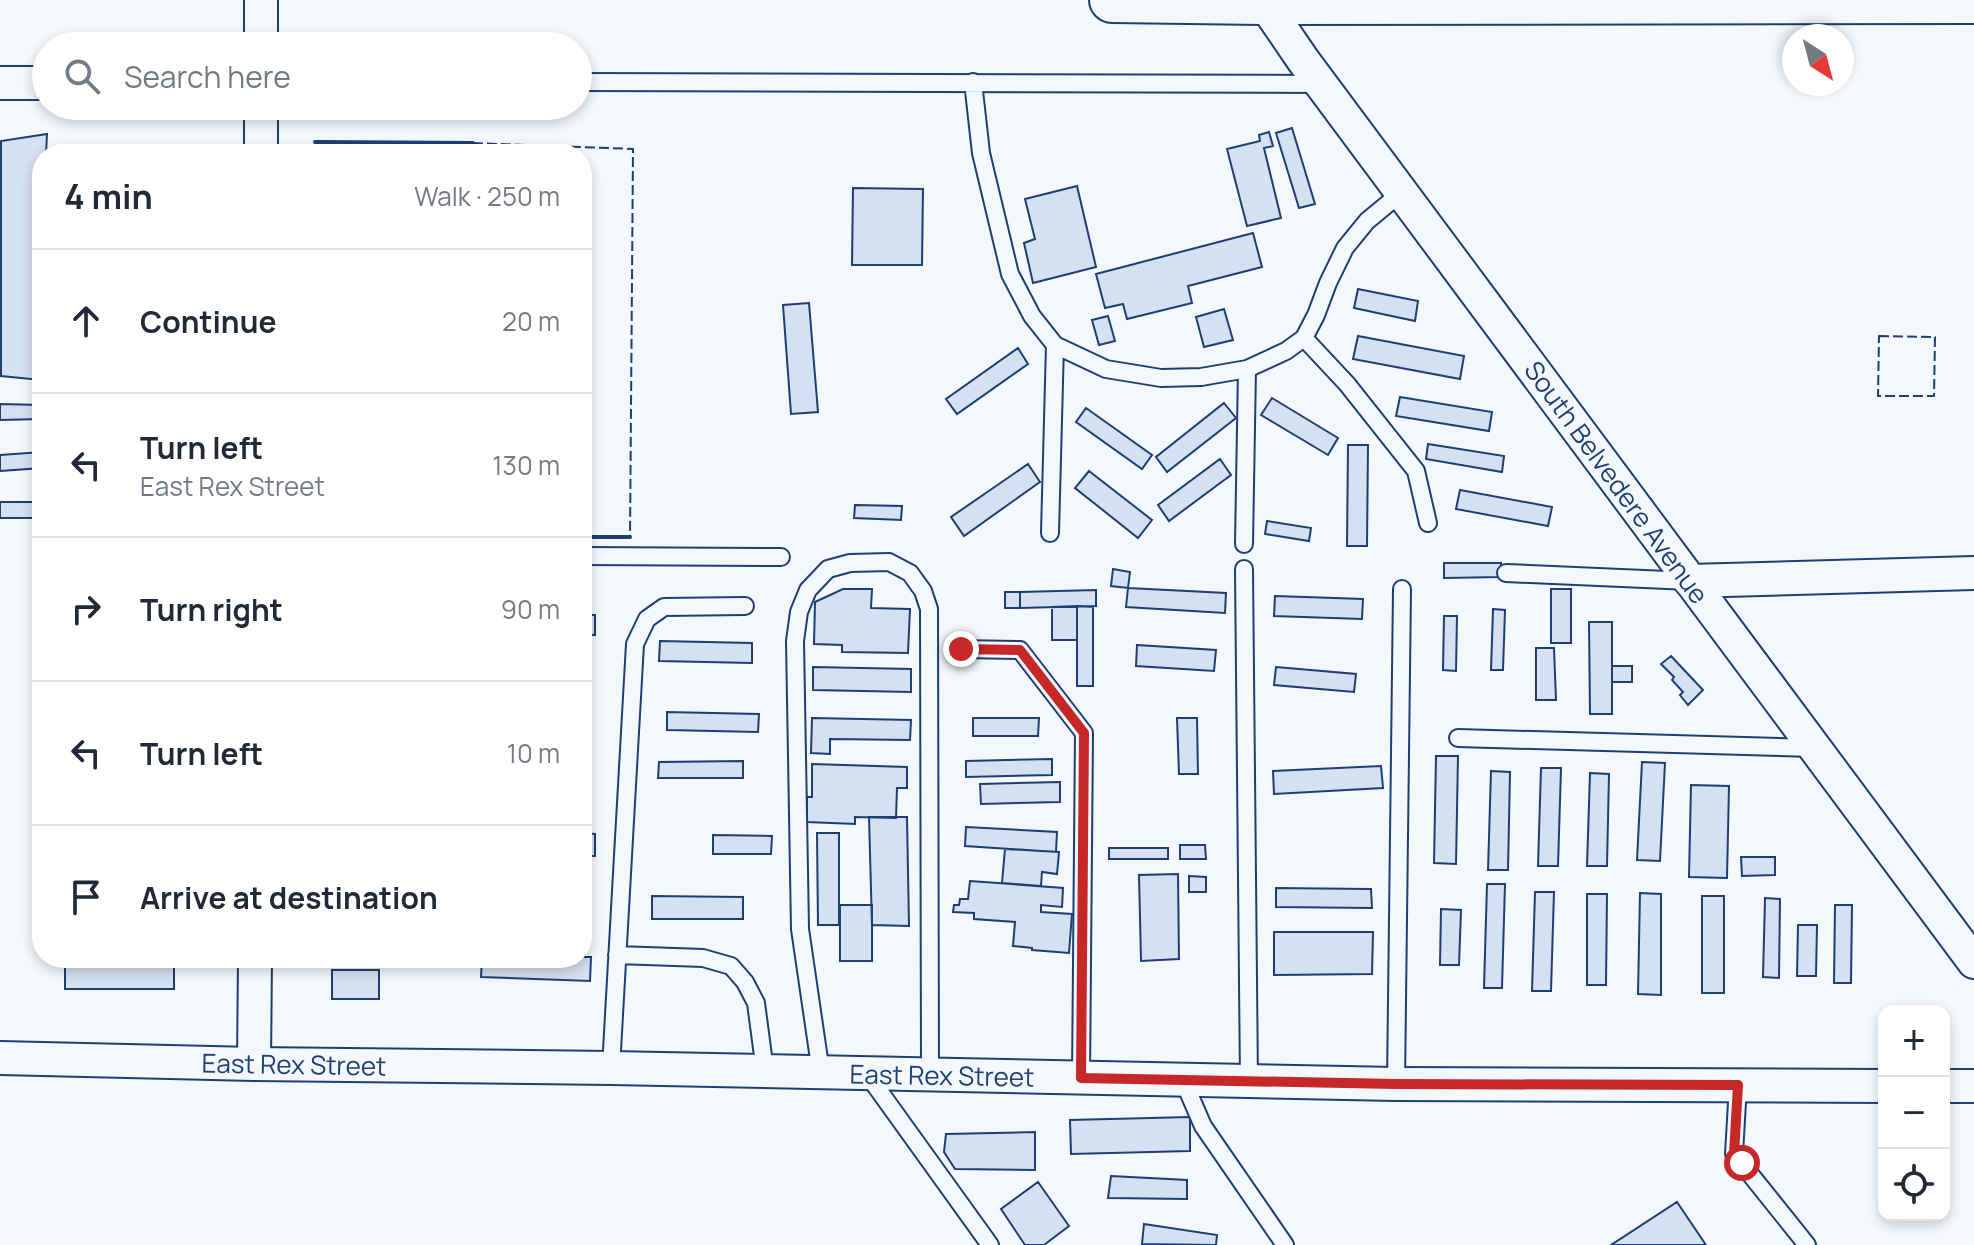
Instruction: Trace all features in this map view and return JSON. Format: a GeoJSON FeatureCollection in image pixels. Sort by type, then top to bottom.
{"type":"FeatureCollection","features":[{"type":"Feature","properties":{"kind":"main road"},"geometry":{"type":"LineString","coordinates":[[1112,0],[1974,1]]}},
{"type":"Feature","properties":{"kind":"street"},"geometry":{"type":"LineString","coordinates":[[261,0],[261,32]]}},
{"type":"Feature","properties":{"kind":"street","name":"South Belvedere Avenue"},"geometry":{"type":"LineString","coordinates":[[1262,1],[1974,962]]}},
{"type":"Feature","properties":{"kind":"street"},"geometry":{"type":"LineString","coordinates":[[0,83],[32,83]]}},
{"type":"Feature","properties":{"kind":"street"},"geometry":{"type":"LineString","coordinates":[[261,120],[261,144]]}},
{"type":"Feature","properties":{"kind":"street"},"geometry":{"type":"LineString","coordinates":[[1690,581],[1974,573]]}},
{"type":"Feature","properties":{"kind":"street"},"geometry":{"type":"LineString","coordinates":[[254,1064],[255,968]]}},
{"type":"Feature","properties":{"kind":"street","name":"East Rex Street"},"geometry":{"type":"LineString","coordinates":[[0,1058],[1249,1082],[1878,1086]]}},
{"type":"Feature","properties":{"kind":"street"},"geometry":{"type":"LineString","coordinates":[[1950,1086],[1974,1086]]}},
{"type":"Feature","properties":{"kind":"lane"},"geometry":{"type":"LineString","coordinates":[[592,82],[1321,84]]}},
{"type":"Feature","properties":{"kind":"lane"},"geometry":{"type":"LineString","coordinates":[[973,82],[981,153],[1010,274],[1032,316],[1055,345],[1106,369],[1161,378],[1201,377],[1247,369],[1286,351],[1304,338],[1345,248],[1367,221],[1402,192]]}},
{"type":"Feature","properties":{"kind":"lane"},"geometry":{"type":"LineString","coordinates":[[1304,338],[1347,384],[1416,471],[1428,523]]}},
{"type":"Feature","properties":{"kind":"lane"},"geometry":{"type":"LineString","coordinates":[[1050,533],[1055,345]]}},
{"type":"Feature","properties":{"kind":"lane"},"geometry":{"type":"LineString","coordinates":[[1244,544],[1247,369]]}},
{"type":"Feature","properties":{"kind":"lane"},"geometry":{"type":"LineString","coordinates":[[592,556],[781,557]]}},
{"type":"Feature","properties":{"kind":"lane"},"geometry":{"type":"LineString","coordinates":[[821,1073],[800,929],[795,641],[799,612],[808,590],[828,569],[850,563],[889,562],[910,573],[923,591],[929,609],[930,1075]]}},
{"type":"Feature","properties":{"kind":"lane"},"geometry":{"type":"LineString","coordinates":[[1244,569],[1249,1082]]}},
{"type":"Feature","properties":{"kind":"lane"},"geometry":{"type":"LineString","coordinates":[[1506,573],[1690,581]]}},
{"type":"Feature","properties":{"kind":"lane"},"geometry":{"type":"LineString","coordinates":[[1396,1084],[1402,589]]}},
{"type":"Feature","properties":{"kind":"lane"},"geometry":{"type":"LineString","coordinates":[[611,1068],[635,644],[647,619],[664,607],[745,606]]}},
{"type":"Feature","properties":{"kind":"lane"},"geometry":{"type":"LineString","coordinates":[[961,649],[1020,650],[1084,733],[1081,1078]]}},
{"type":"Feature","properties":{"kind":"lane"},"geometry":{"type":"LineString","coordinates":[[1458,738],[1814,748]]}},
{"type":"Feature","properties":{"kind":"lane"},"geometry":{"type":"LineString","coordinates":[[617,955],[703,958],[731,966],[745,982],[756,1003],[765,1071]]}},
{"type":"Feature","properties":{"kind":"lane"},"geometry":{"type":"LineString","coordinates":[[866,1074],[990,1245]]}},
{"type":"Feature","properties":{"kind":"lane"},"geometry":{"type":"LineString","coordinates":[[1183,1080],[1203,1126],[1285,1245]]}},
{"type":"Feature","properties":{"kind":"lane"},"geometry":{"type":"LineString","coordinates":[[1738,1085],[1734,1154],[1807,1245]]}},
{"type":"Feature","properties":{"kind":"building"},"geometry":{"type":"Polygon","coordinates":[[[1292,128],[1315,204],[1299,208],[1276,133],[1292,128]]]}},
{"type":"Feature","properties":{"kind":"building"},"geometry":{"type":"Polygon","coordinates":[[[1269,132],[1273,146],[1264,148],[1281,218],[1247,226],[1227,149],[1260,141],[1259,135],[1269,132]]]}},
{"type":"Feature","properties":{"kind":"building"},"geometry":{"type":"Polygon","coordinates":[[[47,134],[46,144],[32,144],[32,379],[1,376],[1,141],[47,134]]]}},
{"type":"Feature","properties":{"kind":"building"},"geometry":{"type":"Polygon","coordinates":[[[1077,186],[1096,267],[1033,283],[1024,243],[1035,239],[1025,199],[1077,186]]]}},
{"type":"Feature","properties":{"kind":"building"},"geometry":{"type":"Polygon","coordinates":[[[853,188],[923,189],[922,265],[852,265],[853,188]]]}},
{"type":"Feature","properties":{"kind":"building"},"geometry":{"type":"Polygon","coordinates":[[[1253,233],[1262,267],[1188,286],[1192,303],[1127,319],[1123,304],[1105,308],[1096,274],[1253,233]]]}},
{"type":"Feature","properties":{"kind":"building"},"geometry":{"type":"Polygon","coordinates":[[[1358,289],[1418,301],[1415,321],[1354,308],[1358,289]]]}},
{"type":"Feature","properties":{"kind":"building"},"geometry":{"type":"Polygon","coordinates":[[[809,303],[818,412],[791,414],[783,305],[809,303]]]}},
{"type":"Feature","properties":{"kind":"building"},"geometry":{"type":"Polygon","coordinates":[[[1224,309],[1233,340],[1204,347],[1196,317],[1224,309]]]}},
{"type":"Feature","properties":{"kind":"building"},"geometry":{"type":"Polygon","coordinates":[[[1108,316],[1115,341],[1099,345],[1092,320],[1108,316]]]}},
{"type":"Feature","properties":{"kind":"building"},"geometry":{"type":"Polygon","coordinates":[[[1358,336],[1464,356],[1460,379],[1353,359],[1358,336]]]}},
{"type":"Feature","properties":{"kind":"building"},"geometry":{"type":"Polygon","coordinates":[[[1018,348],[1028,364],[957,414],[946,399],[1018,348]]]}},
{"type":"Feature","properties":{"kind":"building"},"geometry":{"type":"Polygon","coordinates":[[[1400,397],[1492,412],[1489,431],[1396,416],[1400,397]]]}},
{"type":"Feature","properties":{"kind":"building"},"geometry":{"type":"Polygon","coordinates":[[[1272,398],[1338,438],[1328,455],[1261,415],[1272,398]]]}},
{"type":"Feature","properties":{"kind":"building"},"geometry":{"type":"Polygon","coordinates":[[[1224,403],[1236,418],[1167,472],[1156,457],[1224,403]]]}},
{"type":"Feature","properties":{"kind":"building"},"geometry":{"type":"Polygon","coordinates":[[[0,404],[32,405],[32,419],[0,420],[0,404]]]}},
{"type":"Feature","properties":{"kind":"building"},"geometry":{"type":"Polygon","coordinates":[[[1086,408],[1152,455],[1142,469],[1076,422],[1086,408]]]}},
{"type":"Feature","properties":{"kind":"building"},"geometry":{"type":"Polygon","coordinates":[[[1428,444],[1504,456],[1502,472],[1426,459],[1428,444]]]}},
{"type":"Feature","properties":{"kind":"building"},"geometry":{"type":"Polygon","coordinates":[[[1348,445],[1368,445],[1367,546],[1347,546],[1348,445]]]}},
{"type":"Feature","properties":{"kind":"building"},"geometry":{"type":"Polygon","coordinates":[[[32,453],[32,469],[0,471],[0,455],[32,453]]]}},
{"type":"Feature","properties":{"kind":"building"},"geometry":{"type":"Polygon","coordinates":[[[1220,459],[1231,475],[1169,521],[1158,505],[1220,459]]]}},
{"type":"Feature","properties":{"kind":"building"},"geometry":{"type":"Polygon","coordinates":[[[1028,464],[1040,482],[964,536],[951,517],[1028,464]]]}},
{"type":"Feature","properties":{"kind":"building"},"geometry":{"type":"Polygon","coordinates":[[[1089,471],[1152,520],[1138,538],[1075,488],[1089,471]]]}},
{"type":"Feature","properties":{"kind":"building"},"geometry":{"type":"Polygon","coordinates":[[[1460,490],[1552,507],[1548,526],[1456,509],[1460,490]]]}},
{"type":"Feature","properties":{"kind":"building"},"geometry":{"type":"Polygon","coordinates":[[[0,502],[32,502],[32,518],[0,518],[0,502]]]}},
{"type":"Feature","properties":{"kind":"building"},"geometry":{"type":"Polygon","coordinates":[[[855,505],[902,506],[901,520],[854,518],[855,505]]]}},
{"type":"Feature","properties":{"kind":"building"},"geometry":{"type":"Polygon","coordinates":[[[1267,521],[1311,528],[1309,541],[1265,534],[1267,521]]]}},
{"type":"Feature","properties":{"kind":"building"},"geometry":{"type":"Polygon","coordinates":[[[1444,563],[1501,563],[1501,577],[1444,578],[1444,563]]]}},
{"type":"Feature","properties":{"kind":"building"},"geometry":{"type":"Polygon","coordinates":[[[1113,569],[1130,572],[1128,588],[1111,586],[1113,569]]]}},
{"type":"Feature","properties":{"kind":"building"},"geometry":{"type":"Polygon","coordinates":[[[1128,588],[1226,593],[1225,613],[1126,607],[1128,588]]]}},
{"type":"Feature","properties":{"kind":"building"},"geometry":{"type":"Polygon","coordinates":[[[843,589],[872,589],[871,608],[910,609],[908,653],[842,652],[842,645],[814,644],[815,602],[843,589]]]}},
{"type":"Feature","properties":{"kind":"building"},"geometry":{"type":"Polygon","coordinates":[[[1551,589],[1571,589],[1571,643],[1551,643],[1551,589]]]}},
{"type":"Feature","properties":{"kind":"building"},"geometry":{"type":"Polygon","coordinates":[[[1096,590],[1096,606],[1020,608],[1020,592],[1096,590]]]}},
{"type":"Feature","properties":{"kind":"building"},"geometry":{"type":"Polygon","coordinates":[[[1005,592],[1020,592],[1020,608],[1005,608],[1005,592]]]}},
{"type":"Feature","properties":{"kind":"building"},"geometry":{"type":"Polygon","coordinates":[[[1275,596],[1363,599],[1362,619],[1274,616],[1275,596]]]}},
{"type":"Feature","properties":{"kind":"building"},"geometry":{"type":"Polygon","coordinates":[[[1077,606],[1093,607],[1093,686],[1077,686],[1077,606]]]}},
{"type":"Feature","properties":{"kind":"building"},"geometry":{"type":"Polygon","coordinates":[[[1077,606],[1077,640],[1052,640],[1052,607],[1077,606]]]}},
{"type":"Feature","properties":{"kind":"building"},"geometry":{"type":"Polygon","coordinates":[[[1493,609],[1505,610],[1503,670],[1491,670],[1493,609]]]}},
{"type":"Feature","properties":{"kind":"building"},"geometry":{"type":"Polygon","coordinates":[[[592,615],[595,615],[595,635],[592,635],[592,615]]]}},
{"type":"Feature","properties":{"kind":"building"},"geometry":{"type":"Polygon","coordinates":[[[1444,616],[1457,616],[1456,671],[1443,670],[1444,616]]]}},
{"type":"Feature","properties":{"kind":"building"},"geometry":{"type":"Polygon","coordinates":[[[1589,622],[1612,622],[1612,714],[1590,714],[1589,622]]]}},
{"type":"Feature","properties":{"kind":"building"},"geometry":{"type":"Polygon","coordinates":[[[660,641],[752,643],[752,663],[659,661],[660,641]]]}},
{"type":"Feature","properties":{"kind":"building"},"geometry":{"type":"Polygon","coordinates":[[[1137,645],[1216,650],[1214,671],[1136,666],[1137,645]]]}},
{"type":"Feature","properties":{"kind":"building"},"geometry":{"type":"Polygon","coordinates":[[[1536,648],[1554,648],[1556,700],[1536,700],[1536,648]]]}},
{"type":"Feature","properties":{"kind":"building"},"geometry":{"type":"Polygon","coordinates":[[[1671,656],[1703,690],[1688,705],[1680,695],[1683,692],[1672,680],[1674,677],[1661,664],[1671,656]]]}},
{"type":"Feature","properties":{"kind":"building"},"geometry":{"type":"Polygon","coordinates":[[[1612,666],[1632,666],[1632,682],[1612,682],[1612,666]]]}},
{"type":"Feature","properties":{"kind":"building"},"geometry":{"type":"Polygon","coordinates":[[[813,667],[911,669],[911,692],[813,690],[813,667]]]}},
{"type":"Feature","properties":{"kind":"building"},"geometry":{"type":"Polygon","coordinates":[[[1276,667],[1356,674],[1354,692],[1274,685],[1276,667]]]}},
{"type":"Feature","properties":{"kind":"building"},"geometry":{"type":"Polygon","coordinates":[[[667,712],[759,714],[758,732],[667,730],[667,712]]]}},
{"type":"Feature","properties":{"kind":"building"},"geometry":{"type":"Polygon","coordinates":[[[812,718],[911,720],[910,740],[830,739],[830,754],[811,753],[812,718]]]}},
{"type":"Feature","properties":{"kind":"building"},"geometry":{"type":"Polygon","coordinates":[[[973,718],[1039,718],[1038,736],[973,736],[973,718]]]}},
{"type":"Feature","properties":{"kind":"building"},"geometry":{"type":"Polygon","coordinates":[[[1177,718],[1197,718],[1198,774],[1179,774],[1177,718]]]}},
{"type":"Feature","properties":{"kind":"building"},"geometry":{"type":"Polygon","coordinates":[[[1436,756],[1458,756],[1456,864],[1434,863],[1436,756]]]}},
{"type":"Feature","properties":{"kind":"building"},"geometry":{"type":"Polygon","coordinates":[[[1052,759],[1052,775],[966,777],[966,761],[1052,759]]]}},
{"type":"Feature","properties":{"kind":"building"},"geometry":{"type":"Polygon","coordinates":[[[743,761],[743,778],[658,778],[659,762],[743,761]]]}},
{"type":"Feature","properties":{"kind":"building"},"geometry":{"type":"Polygon","coordinates":[[[1642,762],[1665,763],[1660,861],[1637,860],[1642,762]]]}},
{"type":"Feature","properties":{"kind":"building"},"geometry":{"type":"Polygon","coordinates":[[[812,764],[907,767],[907,788],[897,788],[896,818],[855,817],[855,824],[807,822],[807,797],[812,797],[812,764]]]}},
{"type":"Feature","properties":{"kind":"building"},"geometry":{"type":"Polygon","coordinates":[[[1381,766],[1383,788],[1274,794],[1273,771],[1381,766]]]}},
{"type":"Feature","properties":{"kind":"building"},"geometry":{"type":"Polygon","coordinates":[[[1541,768],[1561,768],[1558,866],[1538,866],[1541,768]]]}},
{"type":"Feature","properties":{"kind":"building"},"geometry":{"type":"Polygon","coordinates":[[[1491,771],[1510,772],[1508,870],[1488,870],[1491,771]]]}},
{"type":"Feature","properties":{"kind":"building"},"geometry":{"type":"Polygon","coordinates":[[[1590,773],[1609,774],[1607,866],[1587,866],[1590,773]]]}},
{"type":"Feature","properties":{"kind":"building"},"geometry":{"type":"Polygon","coordinates":[[[1060,782],[1060,802],[981,804],[980,784],[1060,782]]]}},
{"type":"Feature","properties":{"kind":"building"},"geometry":{"type":"Polygon","coordinates":[[[1691,785],[1729,786],[1727,878],[1689,877],[1691,785]]]}},
{"type":"Feature","properties":{"kind":"building"},"geometry":{"type":"Polygon","coordinates":[[[869,817],[907,817],[909,926],[872,925],[869,817]]]}},
{"type":"Feature","properties":{"kind":"building"},"geometry":{"type":"Polygon","coordinates":[[[966,827],[1057,832],[1056,852],[965,846],[966,827]]]}},
{"type":"Feature","properties":{"kind":"building"},"geometry":{"type":"Polygon","coordinates":[[[817,833],[839,833],[839,925],[818,925],[817,833]]]}},
{"type":"Feature","properties":{"kind":"building"},"geometry":{"type":"Polygon","coordinates":[[[592,834],[595,834],[595,856],[592,856],[592,834]]]}},
{"type":"Feature","properties":{"kind":"building"},"geometry":{"type":"Polygon","coordinates":[[[713,835],[772,836],[771,854],[713,854],[713,835]]]}},
{"type":"Feature","properties":{"kind":"building"},"geometry":{"type":"Polygon","coordinates":[[[1180,845],[1205,845],[1206,859],[1180,859],[1180,845]]]}},
{"type":"Feature","properties":{"kind":"building"},"geometry":{"type":"Polygon","coordinates":[[[1109,848],[1168,848],[1168,859],[1109,859],[1109,848]]]}},
{"type":"Feature","properties":{"kind":"building"},"geometry":{"type":"Polygon","coordinates":[[[1005,849],[1059,852],[1057,874],[1042,872],[1041,886],[1002,883],[1005,849]]]}},
{"type":"Feature","properties":{"kind":"building"},"geometry":{"type":"Polygon","coordinates":[[[1741,857],[1775,857],[1775,875],[1742,876],[1741,857]]]}},
{"type":"Feature","properties":{"kind":"building"},"geometry":{"type":"Polygon","coordinates":[[[1178,874],[1179,959],[1141,961],[1139,875],[1178,874]]]}},
{"type":"Feature","properties":{"kind":"building"},"geometry":{"type":"Polygon","coordinates":[[[1189,876],[1206,877],[1206,892],[1189,892],[1189,876]]]}},
{"type":"Feature","properties":{"kind":"building"},"geometry":{"type":"Polygon","coordinates":[[[970,881],[1063,888],[1062,907],[1041,905],[1041,912],[1072,914],[1069,953],[1013,946],[1015,922],[974,919],[974,913],[953,912],[954,905],[959,905],[960,899],[968,899],[970,881]]]}},
{"type":"Feature","properties":{"kind":"building"},"geometry":{"type":"Polygon","coordinates":[[[1487,884],[1505,884],[1502,988],[1484,988],[1487,884]]]}},
{"type":"Feature","properties":{"kind":"building"},"geometry":{"type":"Polygon","coordinates":[[[1276,888],[1371,889],[1372,908],[1276,907],[1276,888]]]}},
{"type":"Feature","properties":{"kind":"building"},"geometry":{"type":"Polygon","coordinates":[[[1535,892],[1554,892],[1551,991],[1532,991],[1535,892]]]}},
{"type":"Feature","properties":{"kind":"building"},"geometry":{"type":"Polygon","coordinates":[[[1640,893],[1661,894],[1661,995],[1638,994],[1640,893]]]}},
{"type":"Feature","properties":{"kind":"building"},"geometry":{"type":"Polygon","coordinates":[[[1587,894],[1607,894],[1606,985],[1587,985],[1587,894]]]}},
{"type":"Feature","properties":{"kind":"building"},"geometry":{"type":"Polygon","coordinates":[[[652,896],[743,897],[743,919],[652,919],[652,896]]]}},
{"type":"Feature","properties":{"kind":"building"},"geometry":{"type":"Polygon","coordinates":[[[1702,896],[1724,896],[1724,993],[1702,993],[1702,896]]]}},
{"type":"Feature","properties":{"kind":"building"},"geometry":{"type":"Polygon","coordinates":[[[1765,898],[1780,899],[1779,978],[1763,977],[1765,898]]]}},
{"type":"Feature","properties":{"kind":"building"},"geometry":{"type":"Polygon","coordinates":[[[840,905],[872,905],[872,961],[840,961],[840,905]]]}},
{"type":"Feature","properties":{"kind":"building"},"geometry":{"type":"Polygon","coordinates":[[[1835,905],[1852,905],[1851,983],[1834,983],[1835,905]]]}},
{"type":"Feature","properties":{"kind":"building"},"geometry":{"type":"Polygon","coordinates":[[[1441,909],[1461,910],[1459,965],[1440,965],[1441,909]]]}},
{"type":"Feature","properties":{"kind":"building"},"geometry":{"type":"Polygon","coordinates":[[[1798,925],[1817,925],[1816,976],[1797,976],[1798,925]]]}},
{"type":"Feature","properties":{"kind":"building"},"geometry":{"type":"Polygon","coordinates":[[[1274,932],[1373,932],[1372,974],[1274,975],[1274,932]]]}},
{"type":"Feature","properties":{"kind":"building"},"geometry":{"type":"Polygon","coordinates":[[[65,968],[174,968],[174,989],[65,989],[65,968]]]}},
{"type":"Feature","properties":{"kind":"building"},"geometry":{"type":"Polygon","coordinates":[[[481,968],[591,968],[590,981],[481,977],[481,968]]]}},
{"type":"Feature","properties":{"kind":"building"},"geometry":{"type":"Polygon","coordinates":[[[332,970],[379,970],[379,999],[332,999],[332,970]]]}},
{"type":"Feature","properties":{"kind":"building"},"geometry":{"type":"Polygon","coordinates":[[[1190,1117],[1190,1151],[1071,1154],[1070,1120],[1190,1117]]]}},
{"type":"Feature","properties":{"kind":"building"},"geometry":{"type":"Polygon","coordinates":[[[1035,1132],[1035,1170],[955,1169],[944,1152],[946,1134],[1035,1132]]]}},
{"type":"Feature","properties":{"kind":"building"},"geometry":{"type":"Polygon","coordinates":[[[1111,1176],[1187,1180],[1187,1199],[1108,1198],[1111,1176]]]}},
{"type":"Feature","properties":{"kind":"building"},"geometry":{"type":"Polygon","coordinates":[[[1038,1182],[1069,1226],[1044,1245],[1025,1245],[1001,1209],[1038,1182]]]}},
{"type":"Feature","properties":{"kind":"building"},"geometry":{"type":"Polygon","coordinates":[[[1677,1202],[1706,1245],[1611,1245],[1677,1202]]]}},
{"type":"Feature","properties":{"kind":"building"},"geometry":{"type":"Polygon","coordinates":[[[1144,1224],[1217,1235],[1216,1245],[1142,1244],[1144,1224]]]}},
{"type":"Feature","properties":{"kind":"fence"},"geometry":{"type":"LineString","coordinates":[[473,143],[500,144]]}},
{"type":"Feature","properties":{"kind":"fence"},"geometry":{"type":"LineString","coordinates":[[592,147],[633,149],[630,537]]}},
{"type":"Feature","properties":{"kind":"fence"},"geometry":{"type":"LineString","coordinates":[[1879,336],[1935,337],[1934,396],[1878,396],[1879,336]]}},
{"type":"Feature","properties":{"kind":"wall"},"geometry":{"type":"LineString","coordinates":[[315,142],[473,144]]}},
{"type":"Feature","properties":{"kind":"wall"},"geometry":{"type":"LineString","coordinates":[[592,537],[630,537]]}},
{"type":"Feature","properties":{"kind":"route"},"geometry":{"type":"LineString","coordinates":[[961,649],[1020,650],[1084,733],[1081,1078],[1396,1084],[1738,1085],[1734,1154],[1742,1163]]}}]}
